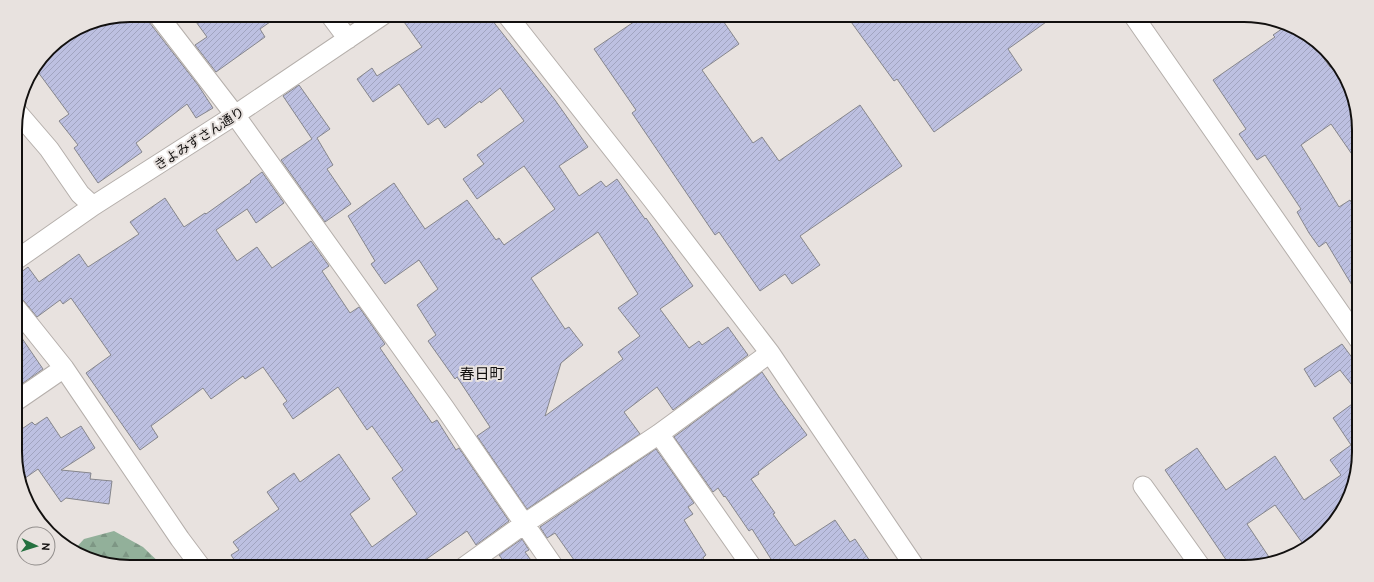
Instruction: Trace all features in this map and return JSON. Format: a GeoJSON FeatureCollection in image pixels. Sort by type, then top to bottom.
{"type":"FeatureCollection","features":[{"type":"Feature","properties":{"kind":"street"},"geometry":{"type":"LineString","coordinates":[[163,22],[235,115],[444,407],[549,560]]}},
{"type":"Feature","properties":{"kind":"street"},"geometry":{"type":"LineString","coordinates":[[335,22],[348,39]]}},
{"type":"Feature","properties":{"kind":"street","name":"きよみずさん通り"},"geometry":{"type":"LineString","coordinates":[[22,256],[93,206],[235,115],[373,22]]}},
{"type":"Feature","properties":{"kind":"street"},"geometry":{"type":"LineString","coordinates":[[513,22],[652,199],[770,353],[910,560]]}},
{"type":"Feature","properties":{"kind":"street"},"geometry":{"type":"LineString","coordinates":[[1137,22],[1352,330]]}},
{"type":"Feature","properties":{"kind":"street"},"geometry":{"type":"LineString","coordinates":[[23,118],[49,149],[80,194],[93,206]]}},
{"type":"Feature","properties":{"kind":"street"},"geometry":{"type":"LineString","coordinates":[[22,316],[64,368],[196,560]]}},
{"type":"Feature","properties":{"kind":"street"},"geometry":{"type":"LineString","coordinates":[[474,560],[524,524],[659,434],[770,353]]}},
{"type":"Feature","properties":{"kind":"street"},"geometry":{"type":"LineString","coordinates":[[22,397],[64,368]]}},
{"type":"Feature","properties":{"kind":"street"},"geometry":{"type":"LineString","coordinates":[[659,434],[747,560]]}},
{"type":"Feature","properties":{"kind":"street"},"geometry":{"type":"LineString","coordinates":[[1143,486],[1196,560]]}},
{"type":"Feature","properties":{"kind":"green space"},"geometry":{"type":"Polygon","coordinates":[[[114,531],[143,547],[157,560],[123,560],[88,552],[77,547],[84,539],[114,531]]]}},
{"type":"Feature","properties":{"kind":"building"},"geometry":{"type":"Polygon","coordinates":[[[123,22],[149,22],[198,85],[213,108],[196,118],[187,104],[136,143],[142,152],[98,183],[74,148],[78,145],[59,121],[69,114],[38,73],[49,59],[70,40],[88,30],[123,22]]]}},
{"type":"Feature","properties":{"kind":"building"},"geometry":{"type":"Polygon","coordinates":[[[196,22],[270,22],[260,29],[265,37],[216,72],[195,45],[207,37],[196,22]]]}},
{"type":"Feature","properties":{"kind":"building"},"geometry":{"type":"Polygon","coordinates":[[[404,22],[494,22],[555,100],[588,147],[559,166],[579,196],[601,181],[606,187],[617,179],[693,286],[660,309],[689,348],[699,341],[702,345],[728,327],[748,355],[673,410],[657,387],[624,412],[640,434],[527,509],[477,436],[490,427],[457,377],[455,379],[428,341],[436,335],[417,305],[438,289],[419,260],[385,284],[371,264],[375,261],[348,216],[394,183],[425,229],[467,200],[496,240],[499,238],[504,245],[555,209],[524,166],[477,199],[463,179],[484,164],[477,155],[524,121],[500,88],[481,103],[480,101],[445,128],[438,118],[428,125],[399,84],[373,102],[357,79],[372,68],[377,76],[422,47],[404,22]],[[598,232],[531,278],[565,329],[569,327],[583,345],[561,363],[545,416],[623,359],[618,352],[640,336],[618,308],[638,294],[598,232]]]}},
{"type":"Feature","properties":{"kind":"building"},"geometry":{"type":"Polygon","coordinates":[[[634,22],[724,22],[739,44],[702,70],[753,143],[762,137],[779,161],[860,105],[902,166],[800,236],[820,265],[792,284],[785,274],[760,291],[719,232],[715,235],[632,113],[636,110],[594,49],[634,22]]]}},
{"type":"Feature","properties":{"kind":"building"},"geometry":{"type":"Polygon","coordinates":[[[851,22],[1046,22],[1008,49],[1022,70],[934,132],[897,79],[894,81],[851,22]]]}},
{"type":"Feature","properties":{"kind":"building"},"geometry":{"type":"Polygon","coordinates":[[[1282,29],[1298,36],[1310,44],[1330,67],[1331,66],[1344,88],[1351,116],[1352,154],[1331,124],[1301,145],[1339,207],[1350,200],[1352,204],[1352,285],[1326,242],[1319,247],[1309,233],[1297,212],[1301,209],[1265,155],[1257,160],[1239,134],[1246,129],[1213,80],[1275,37],[1273,35],[1282,29]]]}},
{"type":"Feature","properties":{"kind":"building"},"geometry":{"type":"Polygon","coordinates":[[[299,85],[330,129],[317,138],[333,165],[327,169],[351,204],[325,222],[281,160],[312,139],[283,96],[299,85]]]}},
{"type":"Feature","properties":{"kind":"building"},"geometry":{"type":"Polygon","coordinates":[[[262,172],[284,203],[256,223],[247,209],[216,230],[237,261],[257,247],[272,268],[311,241],[329,266],[322,271],[350,313],[359,307],[385,344],[380,348],[432,423],[437,420],[456,450],[459,448],[509,521],[476,545],[467,531],[425,560],[234,560],[231,555],[239,550],[233,542],[279,509],[267,492],[294,473],[300,482],[339,454],[370,499],[350,514],[372,547],[417,514],[392,478],[403,470],[372,426],[367,430],[338,387],[293,419],[283,404],[287,401],[263,367],[245,379],[243,376],[211,399],[203,388],[151,426],[158,437],[140,450],[86,373],[111,355],[71,298],[63,304],[60,300],[37,317],[22,300],[22,272],[28,267],[39,282],[79,254],[88,267],[139,234],[130,222],[165,198],[184,227],[205,213],[206,214],[251,182],[250,181],[262,172]]]}},
{"type":"Feature","properties":{"kind":"building"},"geometry":{"type":"Polygon","coordinates":[[[22,338],[43,369],[22,384],[22,338]]]}},
{"type":"Feature","properties":{"kind":"building"},"geometry":{"type":"Polygon","coordinates":[[[1342,344],[1352,358],[1352,385],[1340,370],[1315,387],[1304,369],[1342,344]]]}},
{"type":"Feature","properties":{"kind":"building"},"geometry":{"type":"Polygon","coordinates":[[[762,372],[807,435],[751,479],[775,513],[773,514],[795,546],[835,520],[850,542],[855,539],[869,560],[772,560],[752,529],[749,531],[718,488],[713,492],[674,437],[762,372]]]}},
{"type":"Feature","properties":{"kind":"building"},"geometry":{"type":"Polygon","coordinates":[[[1352,404],[1352,459],[1350,473],[1344,494],[1330,518],[1302,543],[1275,505],[1247,524],[1269,557],[1251,560],[1226,560],[1165,470],[1197,448],[1226,490],[1275,456],[1304,500],[1341,475],[1330,460],[1351,445],[1333,418],[1352,404]]]}},
{"type":"Feature","properties":{"kind":"building"},"geometry":{"type":"Polygon","coordinates":[[[47,417],[61,438],[81,426],[95,448],[61,470],[91,473],[90,479],[112,481],[109,504],[66,498],[61,502],[38,469],[26,478],[23,466],[22,429],[32,422],[35,425],[47,417]]]}},
{"type":"Feature","properties":{"kind":"building"},"geometry":{"type":"Polygon","coordinates":[[[656,449],[694,503],[688,507],[693,514],[684,520],[706,555],[703,558],[704,560],[574,560],[555,533],[547,538],[540,527],[656,449]]]}},
{"type":"Feature","properties":{"kind":"building"},"geometry":{"type":"Polygon","coordinates":[[[522,539],[529,550],[525,552],[531,560],[503,560],[499,555],[522,539]]]}},
{"type":"Feature","properties":{"kind":"district","name":"春日町"},"geometry":{"type":"Point","coordinates":[482,373]}}]}
